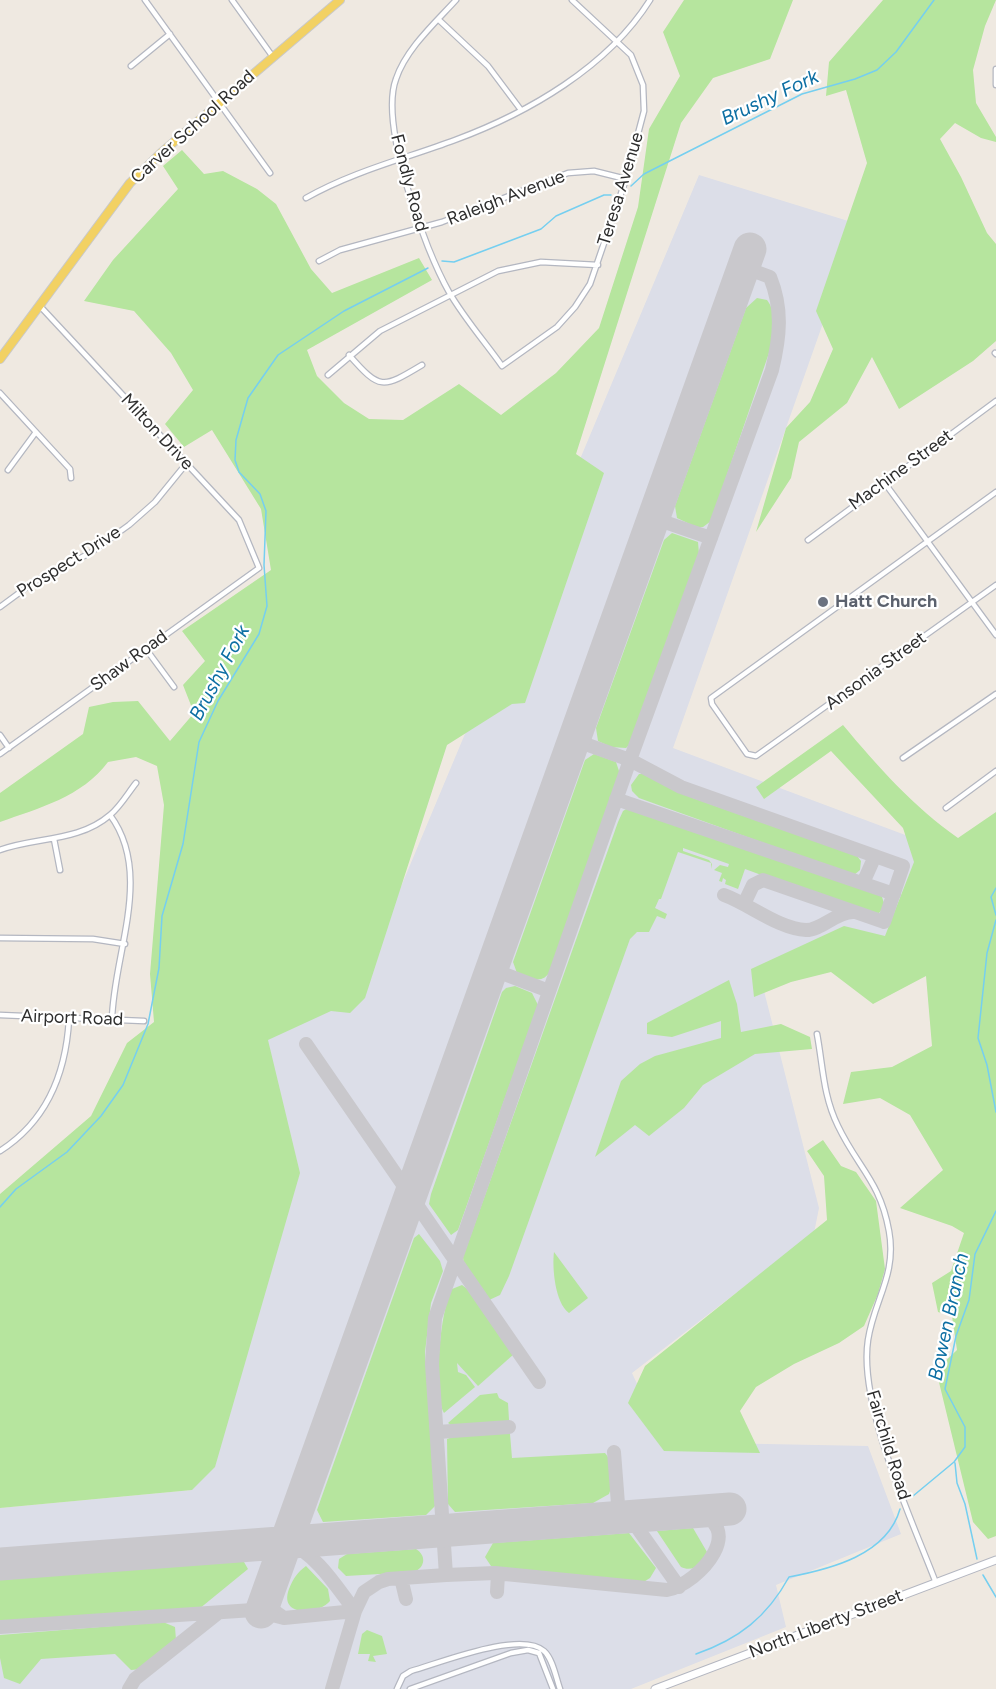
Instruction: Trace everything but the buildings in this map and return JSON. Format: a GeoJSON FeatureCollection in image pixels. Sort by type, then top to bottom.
{"type":"FeatureCollection","features":[{"type":"Feature","properties":{"kind":"main road","name":"Carver School Road"},"geometry":{"type":"LineString","coordinates":[[0,358],[130,183],[340,0]]}},
{"type":"Feature","properties":{"kind":"main road","name":"North Liberty Street"},"geometry":{"type":"LineString","coordinates":[[655,1689],[996,1560]]}},
{"type":"Feature","properties":{"kind":"street"},"geometry":{"type":"LineString","coordinates":[[145,0],[270,173]]}},
{"type":"Feature","properties":{"kind":"street"},"geometry":{"type":"LineString","coordinates":[[232,0],[273,57]]}},
{"type":"Feature","properties":{"kind":"street","name":"Fondly Road"},"geometry":{"type":"LineString","coordinates":[[456,0],[404,63],[395,80],[391,106],[401,158],[421,230],[450,294],[502,366]]}},
{"type":"Feature","properties":{"kind":"street","name":"Teresa Avenue"},"geometry":{"type":"LineString","coordinates":[[502,366],[565,319],[582,297],[597,265],[626,179],[644,111],[644,91],[635,61],[618,41],[572,0]]}},
{"type":"Feature","properties":{"kind":"street"},"geometry":{"type":"LineString","coordinates":[[306,198],[349,175],[457,140],[521,110],[556,90],[618,41],[650,0]]}},
{"type":"Feature","properties":{"kind":"street"},"geometry":{"type":"LineString","coordinates":[[438,20],[488,66],[521,110]]}},
{"type":"Feature","properties":{"kind":"street"},"geometry":{"type":"LineString","coordinates":[[131,66],[170,34]]}},
{"type":"Feature","properties":{"kind":"street"},"geometry":{"type":"LineString","coordinates":[[996,69],[996,85]]}},
{"type":"Feature","properties":{"kind":"street","name":"Raleigh Avenue"},"geometry":{"type":"LineString","coordinates":[[319,261],[340,250],[421,230],[568,173],[594,171],[626,179]]}},
{"type":"Feature","properties":{"kind":"street"},"geometry":{"type":"LineString","coordinates":[[328,375],[380,331],[498,271],[528,263],[552,261],[597,265]]}},
{"type":"Feature","properties":{"kind":"street","name":"Milton Drive"},"geometry":{"type":"LineString","coordinates":[[39,305],[239,520],[259,568]]}},
{"type":"Feature","properties":{"kind":"street"},"geometry":{"type":"LineString","coordinates":[[349,355],[365,373],[377,381],[392,382],[422,365]]}},
{"type":"Feature","properties":{"kind":"street"},"geometry":{"type":"LineString","coordinates":[[0,393],[70,469],[71,478]]}},
{"type":"Feature","properties":{"kind":"street","name":"Machine Street"},"geometry":{"type":"LineString","coordinates":[[808,540],[996,401]]}},
{"type":"Feature","properties":{"kind":"street"},"geometry":{"type":"LineString","coordinates":[[8,470],[36,432]]}},
{"type":"Feature","properties":{"kind":"street","name":"Prospect Drive"},"geometry":{"type":"LineString","coordinates":[[0,607],[34,582],[90,553],[129,525],[155,502],[186,464]]}},
{"type":"Feature","properties":{"kind":"street"},"geometry":{"type":"LineString","coordinates":[[884,482],[996,635]]}},
{"type":"Feature","properties":{"kind":"street"},"geometry":{"type":"LineString","coordinates":[[927,542],[996,492]]}},
{"type":"Feature","properties":{"kind":"street","name":"Ansonia Street"},"geometry":{"type":"LineString","coordinates":[[927,542],[711,698],[712,704],[747,753],[756,756],[996,585]]}},
{"type":"Feature","properties":{"kind":"street","name":"Shaw Road"},"geometry":{"type":"LineString","coordinates":[[0,754],[259,568]]}},
{"type":"Feature","properties":{"kind":"street"},"geometry":{"type":"LineString","coordinates":[[146,649],[174,687]]}},
{"type":"Feature","properties":{"kind":"street"},"geometry":{"type":"LineString","coordinates":[[903,758],[996,694]]}},
{"type":"Feature","properties":{"kind":"street"},"geometry":{"type":"LineString","coordinates":[[0,735],[9,748]]}},
{"type":"Feature","properties":{"kind":"street"},"geometry":{"type":"LineString","coordinates":[[946,807],[996,771]]}},
{"type":"Feature","properties":{"kind":"street"},"geometry":{"type":"LineString","coordinates":[[0,850],[54,839],[93,826],[110,815],[136,783]]}},
{"type":"Feature","properties":{"kind":"street"},"geometry":{"type":"LineString","coordinates":[[110,815],[120,830],[129,861],[125,944],[116,973],[112,1020]]}},
{"type":"Feature","properties":{"kind":"street"},"geometry":{"type":"LineString","coordinates":[[54,839],[60,870]]}},
{"type":"Feature","properties":{"kind":"street"},"geometry":{"type":"LineString","coordinates":[[0,938],[93,939],[125,944]]}},
{"type":"Feature","properties":{"kind":"street","name":"Airport Road"},"geometry":{"type":"LineString","coordinates":[[0,1015],[144,1022]]}},
{"type":"Feature","properties":{"kind":"street"},"geometry":{"type":"LineString","coordinates":[[0,1151],[30,1126],[54,1089],[66,1054],[69,1019]]}},
{"type":"Feature","properties":{"kind":"street","name":"Fairchild Road"},"geometry":{"type":"LineString","coordinates":[[817,1034],[821,1076],[836,1123],[884,1202],[892,1250],[891,1267],[868,1339],[867,1376],[876,1418],[936,1582]]}},
{"type":"Feature","properties":{"kind":"street"},"geometry":{"type":"LineString","coordinates":[[397,1689],[403,1676],[411,1671],[507,1644],[534,1644],[542,1649],[549,1657],[560,1689]]}},
{"type":"Feature","properties":{"kind":"street"},"geometry":{"type":"LineString","coordinates":[[410,1689],[524,1650],[539,1653],[553,1689]]}},
{"type":"Feature","properties":{"kind":"street"},"geometry":{"type":"LineString","coordinates":[[543,1659],[549,1657]]}},
{"type":"Feature","properties":{"kind":"shaded area"},"geometry":{"type":"Polygon","coordinates":[[[699,175],[858,224],[673,748],[932,845],[881,945],[763,987],[819,1208],[814,1233],[632,1373],[664,1442],[868,1446],[901,1534],[776,1585],[786,1627],[631,1689],[0,1689],[0,1508],[192,1490],[251,1108],[262,1003],[364,975],[699,175]]]}},
{"type":"Feature","properties":{"kind":"green space"},"geometry":{"type":"Polygon","coordinates":[[[684,0],[793,0],[770,59],[713,78],[681,123],[576,454],[604,473],[525,703],[512,704],[447,745],[365,998],[350,1013],[331,1011],[268,1040],[300,1173],[215,1467],[192,1490],[0,1508],[0,1194],[91,1116],[127,1043],[154,1022],[150,974],[164,805],[157,766],[136,757],[108,762],[86,784],[73,793],[0,822],[0,793],[83,734],[89,707],[113,702],[138,701],[170,741],[194,713],[183,685],[205,661],[182,631],[271,570],[261,509],[212,430],[184,447],[165,424],[193,390],[171,353],[134,311],[84,301],[113,260],[178,189],[163,166],[182,150],[204,174],[223,171],[257,189],[276,204],[311,269],[332,293],[419,258],[432,280],[307,350],[317,376],[344,403],[369,419],[403,420],[459,384],[501,415],[556,373],[599,328],[638,207],[649,129],[680,76],[663,32],[684,0]]]}},
{"type":"Feature","properties":{"kind":"green space"},"geometry":{"type":"Polygon","coordinates":[[[883,0],[996,0],[985,26],[973,70],[976,103],[996,137],[996,142],[981,138],[955,123],[940,139],[987,233],[996,244],[996,341],[973,361],[899,409],[872,357],[847,403],[799,442],[791,478],[756,532],[786,428],[810,402],[833,349],[816,311],[867,163],[846,90],[826,96],[829,62],[883,0]]]}},
{"type":"Feature","properties":{"kind":"green space"},"geometry":{"type":"Polygon","coordinates":[[[757,298],[767,300],[773,312],[773,332],[769,353],[711,521],[703,527],[696,527],[677,518],[675,506],[746,308],[757,298]]]}},
{"type":"Feature","properties":{"kind":"green space"},"geometry":{"type":"Polygon","coordinates":[[[672,533],[698,542],[699,554],[631,743],[626,748],[611,747],[598,741],[596,728],[664,540],[672,533]]]}},
{"type":"Feature","properties":{"kind":"green space"},"geometry":{"type":"Polygon","coordinates":[[[843,725],[897,786],[958,838],[996,812],[996,1536],[988,1539],[973,1522],[936,1370],[957,1350],[952,1316],[938,1312],[932,1283],[951,1271],[964,1233],[952,1226],[900,1208],[943,1170],[910,1115],[880,1098],[843,1104],[851,1072],[892,1067],[932,1046],[926,976],[873,1004],[831,972],[791,982],[754,997],[751,969],[844,926],[885,936],[914,862],[903,828],[831,751],[764,799],[756,787],[843,725]]]}},
{"type":"Feature","properties":{"kind":"green space"},"geometry":{"type":"Polygon","coordinates":[[[594,754],[616,762],[620,774],[551,970],[544,978],[532,978],[517,973],[513,962],[585,760],[594,754]]]}},
{"type":"Feature","properties":{"kind":"green space"},"geometry":{"type":"Polygon","coordinates":[[[639,774],[648,774],[693,798],[857,856],[861,861],[860,870],[854,875],[847,873],[639,798],[632,791],[631,785],[639,774]]]}},
{"type":"Feature","properties":{"kind":"green space"},"geometry":{"type":"Polygon","coordinates":[[[631,806],[874,891],[881,894],[885,906],[879,913],[862,912],[745,869],[738,889],[725,884],[726,880],[723,878],[722,882],[719,881],[722,873],[714,870],[720,865],[728,867],[729,864],[683,848],[683,851],[709,860],[712,864],[711,869],[711,863],[678,852],[661,899],[655,908],[667,914],[665,919],[657,916],[649,932],[637,932],[630,939],[509,1276],[500,1295],[487,1301],[464,1268],[463,1257],[618,822],[623,811],[631,806]]]}},
{"type":"Feature","properties":{"kind":"green space"},"geometry":{"type":"Polygon","coordinates":[[[729,980],[737,1004],[741,1032],[781,1024],[810,1037],[812,1049],[755,1054],[703,1085],[684,1108],[649,1136],[635,1125],[595,1157],[621,1081],[640,1064],[655,1056],[721,1038],[721,1021],[672,1037],[647,1034],[647,1023],[729,980]]]}},
{"type":"Feature","properties":{"kind":"green space"},"geometry":{"type":"Polygon","coordinates":[[[515,986],[532,993],[538,1005],[458,1230],[451,1235],[429,1204],[431,1194],[502,992],[506,988],[515,986]]]}},
{"type":"Feature","properties":{"kind":"green space"},"geometry":{"type":"Polygon","coordinates":[[[823,1140],[841,1166],[856,1172],[876,1201],[885,1269],[878,1294],[864,1326],[839,1343],[794,1364],[756,1387],[740,1411],[760,1453],[664,1451],[628,1403],[645,1366],[827,1220],[824,1176],[807,1151],[823,1140]]]}},
{"type":"Feature","properties":{"kind":"green space"},"geometry":{"type":"Polygon","coordinates":[[[419,1234],[440,1261],[443,1271],[431,1303],[425,1352],[435,1506],[426,1515],[323,1522],[317,1510],[414,1238],[419,1234]]]}},
{"type":"Feature","properties":{"kind":"green space"},"geometry":{"type":"Polygon","coordinates":[[[554,1252],[588,1298],[569,1313],[560,1301],[558,1293],[554,1275],[554,1252]]]}},
{"type":"Feature","properties":{"kind":"green space"},"geometry":{"type":"Polygon","coordinates":[[[462,1285],[471,1292],[514,1354],[478,1386],[457,1363],[458,1372],[466,1375],[475,1387],[444,1413],[439,1388],[441,1332],[452,1289],[462,1285]]]}},
{"type":"Feature","properties":{"kind":"green space"},"geometry":{"type":"Polygon","coordinates":[[[497,1393],[499,1398],[508,1403],[509,1420],[506,1423],[454,1427],[448,1423],[480,1395],[497,1393]]]}},
{"type":"Feature","properties":{"kind":"green space"},"geometry":{"type":"Polygon","coordinates":[[[507,1431],[510,1434],[512,1458],[605,1453],[611,1462],[613,1473],[609,1494],[593,1503],[455,1512],[448,1504],[447,1439],[458,1435],[507,1431]]]}},
{"type":"Feature","properties":{"kind":"green space"},"geometry":{"type":"Polygon","coordinates":[[[693,1528],[707,1552],[697,1566],[685,1569],[681,1567],[657,1531],[693,1528]]]}},
{"type":"Feature","properties":{"kind":"green space"},"geometry":{"type":"Polygon","coordinates":[[[629,1533],[656,1568],[650,1578],[642,1583],[496,1567],[491,1566],[485,1557],[493,1543],[629,1533]]]}},
{"type":"Feature","properties":{"kind":"green space"},"geometry":{"type":"Polygon","coordinates":[[[416,1549],[422,1554],[423,1564],[414,1572],[346,1576],[338,1568],[339,1559],[347,1554],[416,1549]]]}},
{"type":"Feature","properties":{"kind":"green space"},"geometry":{"type":"Polygon","coordinates":[[[244,1562],[248,1569],[199,1609],[0,1623],[0,1580],[244,1562]]]}},
{"type":"Feature","properties":{"kind":"green space"},"geometry":{"type":"Polygon","coordinates":[[[306,1566],[328,1589],[330,1601],[318,1609],[302,1611],[289,1605],[287,1598],[294,1578],[306,1566]]]}},
{"type":"Feature","properties":{"kind":"green space"},"geometry":{"type":"Polygon","coordinates":[[[163,1622],[175,1627],[176,1640],[142,1669],[131,1670],[115,1654],[41,1659],[20,1684],[4,1678],[0,1658],[0,1635],[163,1622]]]}},
{"type":"Feature","properties":{"kind":"green space"},"geometry":{"type":"Polygon","coordinates":[[[367,1630],[382,1636],[387,1654],[373,1656],[376,1662],[368,1661],[370,1654],[358,1654],[362,1634],[367,1630]]]}},
{"type":"Feature","properties":{"kind":"waterway","name":"Brushy Fork"},"geometry":{"type":"LineString","coordinates":[[631,186],[644,174],[802,94],[855,79],[877,70],[896,52],[934,0]]}},
{"type":"Feature","properties":{"kind":"waterway","name":"Brushy Fork"},"geometry":{"type":"LineString","coordinates":[[442,261],[454,262],[541,229],[556,216],[604,195],[611,195]]}},
{"type":"Feature","properties":{"kind":"waterway","name":"Brushy Fork"},"geometry":{"type":"LineString","coordinates":[[0,1207],[16,1189],[67,1152],[101,1116],[123,1085],[148,1024],[159,968],[162,916],[183,844],[199,742],[218,701],[259,634],[267,606],[264,565],[266,511],[260,494],[239,472],[235,460],[236,440],[248,398],[278,355],[344,311],[428,268]]}},
{"type":"Feature","properties":{"kind":"waterway","name":"Bowen Branch"},"geometry":{"type":"LineString","coordinates":[[996,888],[991,897],[996,915]]}},
{"type":"Feature","properties":{"kind":"waterway","name":"Bowen Branch"},"geometry":{"type":"LineString","coordinates":[[996,920],[987,953],[978,1038],[987,1065],[996,1112]]}},
{"type":"Feature","properties":{"kind":"waterway","name":"Bowen Branch"},"geometry":{"type":"LineString","coordinates":[[913,1496],[954,1462],[965,1447],[965,1427],[945,1389],[956,1336],[969,1300],[975,1254],[996,1211]]}},
{"type":"Feature","properties":{"kind":"waterway"},"geometry":{"type":"LineString","coordinates":[[955,1463],[957,1483],[965,1504],[977,1559]]}},
{"type":"Feature","properties":{"kind":"waterway"},"geometry":{"type":"LineString","coordinates":[[696,1654],[726,1641],[750,1625],[771,1604],[789,1577],[839,1564],[870,1549],[893,1525],[900,1509]]}},
{"type":"Feature","properties":{"kind":"waterway"},"geometry":{"type":"LineString","coordinates":[[983,1575],[996,1597]]}},
{"type":"Feature","properties":{"kind":"taxiway"},"geometry":{"type":"LineString","coordinates":[[446,1575],[432,1364],[435,1318],[630,760],[772,370],[779,323],[774,289],[770,277],[743,267]]}},
{"type":"Feature","properties":{"kind":"taxiway"},"geometry":{"type":"LineString","coordinates":[[653,518],[711,538]]}},
{"type":"Feature","properties":{"kind":"taxiway"},"geometry":{"type":"LineString","coordinates":[[574,740],[630,760],[681,787],[903,866],[884,922],[763,880],[753,885],[744,904]]}},
{"type":"Feature","properties":{"kind":"taxiway"},"geometry":{"type":"LineString","coordinates":[[616,799],[894,894]]}},
{"type":"Feature","properties":{"kind":"taxiway"},"geometry":{"type":"LineString","coordinates":[[863,883],[875,856]]}},
{"type":"Feature","properties":{"kind":"taxiway"},"geometry":{"type":"LineString","coordinates":[[724,895],[796,929],[812,929],[842,914],[854,912]]}},
{"type":"Feature","properties":{"kind":"taxiway"},"geometry":{"type":"LineString","coordinates":[[491,969],[549,991]]}},
{"type":"Feature","properties":{"kind":"taxiway"},"geometry":{"type":"LineString","coordinates":[[306,1044],[539,1382]]}},
{"type":"Feature","properties":{"kind":"taxiway"},"geometry":{"type":"LineString","coordinates":[[438,1432],[509,1427]]}},
{"type":"Feature","properties":{"kind":"taxiway"},"geometry":{"type":"LineString","coordinates":[[614,1452],[619,1517]]}},
{"type":"Feature","properties":{"kind":"taxiway"},"geometry":{"type":"LineString","coordinates":[[300,1504],[302,1541],[310,1553]]}},
{"type":"Feature","properties":{"kind":"taxiway"},"geometry":{"type":"LineString","coordinates":[[0,1627],[253,1610],[284,1618],[355,1611],[364,1592],[379,1582],[388,1579],[446,1575],[495,1573],[667,1590],[693,1577],[714,1553],[718,1541],[717,1529],[709,1519],[693,1512]]}},
{"type":"Feature","properties":{"kind":"taxiway"},"geometry":{"type":"LineString","coordinates":[[629,1516],[679,1587]]}},
{"type":"Feature","properties":{"kind":"taxiway"},"geometry":{"type":"LineString","coordinates":[[288,1542],[317,1563],[355,1611],[332,1689]]}},
{"type":"Feature","properties":{"kind":"taxiway"},"geometry":{"type":"LineString","coordinates":[[497,1592],[498,1574]]}},
{"type":"Feature","properties":{"kind":"taxiway"},"geometry":{"type":"LineString","coordinates":[[401,1578],[406,1599]]}},
{"type":"Feature","properties":{"kind":"taxiway"},"geometry":{"type":"LineString","coordinates":[[269,1590],[274,1611],[284,1618]]}},
{"type":"Feature","properties":{"kind":"taxiway"},"geometry":{"type":"LineString","coordinates":[[129,1689],[135,1679],[218,1613]]}},
{"type":"Feature","properties":{"kind":"runway"},"geometry":{"type":"LineString","coordinates":[[261,1612],[750,249]]}},
{"type":"Feature","properties":{"kind":"runway"},"geometry":{"type":"LineString","coordinates":[[0,1564],[730,1509]]}},
{"type":"Feature","properties":{"kind":"place","name":"Hatt Church"},"geometry":{"type":"Point","coordinates":[823,602]}}]}
